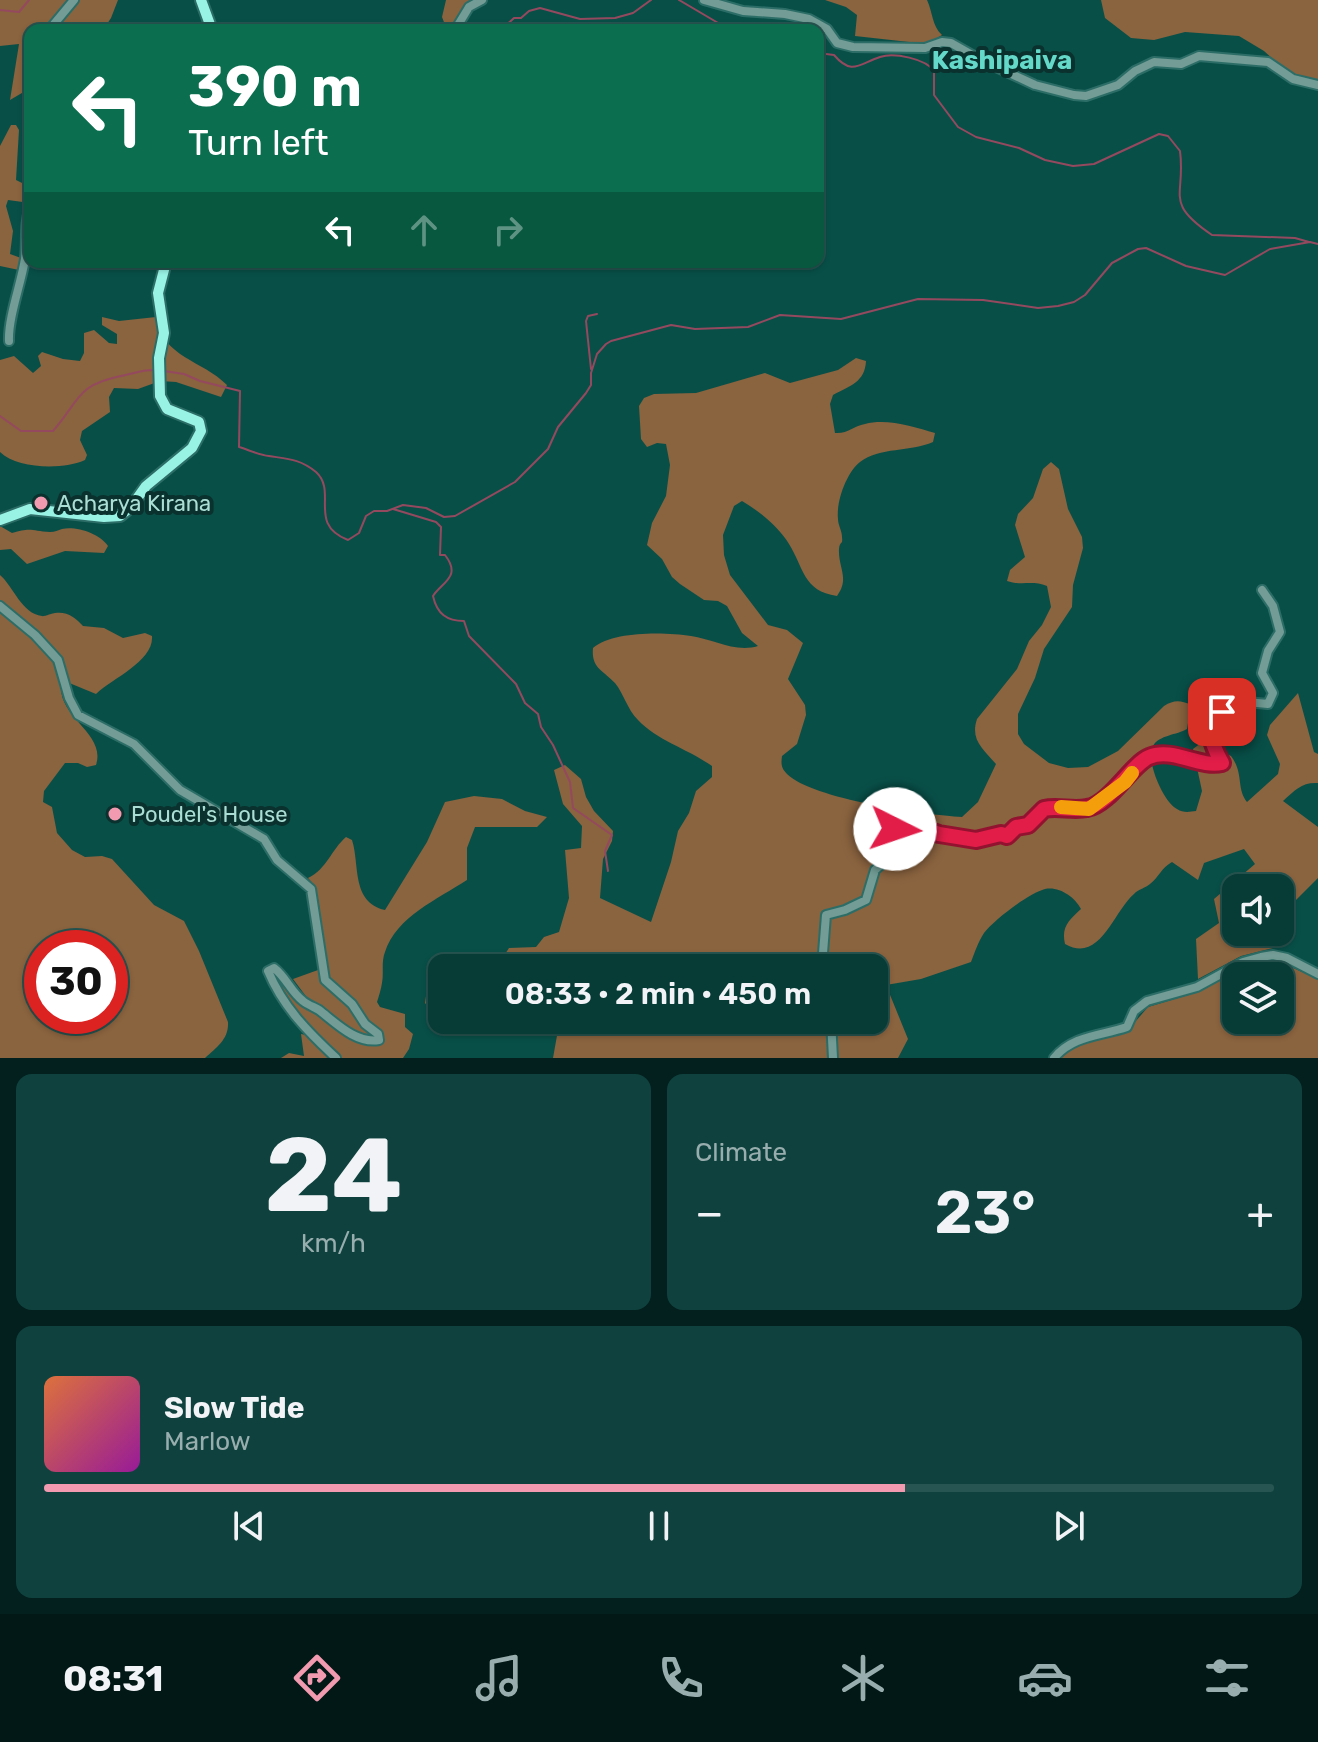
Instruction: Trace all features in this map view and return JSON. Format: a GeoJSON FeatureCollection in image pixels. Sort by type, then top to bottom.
{"type":"FeatureCollection","features":[{"type":"Feature","properties":{"kind":"main road"},"geometry":{"type":"LineString","coordinates":[[201,0],[210,24]]}},
{"type":"Feature","properties":{"kind":"main road"},"geometry":{"type":"LineString","coordinates":[[0,520],[30,509],[113,518],[126,512],[146,486],[192,448],[201,426],[195,420],[165,407],[159,384],[159,358],[164,333],[158,293],[164,268]]}},
{"type":"Feature","properties":{"kind":"street"},"geometry":{"type":"LineString","coordinates":[[54,24],[74,0]]}},
{"type":"Feature","properties":{"kind":"street"},"geometry":{"type":"LineString","coordinates":[[459,24],[469,7],[482,0]]}},
{"type":"Feature","properties":{"kind":"street"},"geometry":{"type":"LineString","coordinates":[[704,0],[743,11],[809,19],[818,24]]}},
{"type":"Feature","properties":{"kind":"street"},"geometry":{"type":"LineString","coordinates":[[824,27],[837,43],[853,47],[925,48],[942,42],[951,43],[1035,85],[1074,95],[1086,96],[1118,85],[1135,71],[1154,62],[1181,64],[1199,56],[1268,62],[1293,79],[1318,85]]}},
{"type":"Feature","properties":{"kind":"street"},"geometry":{"type":"LineString","coordinates":[[9,341],[8,325],[14,312],[24,263]]}},
{"type":"Feature","properties":{"kind":"street"},"geometry":{"type":"LineString","coordinates":[[823,954],[826,915],[866,900],[875,870],[884,862],[895,829],[912,825],[939,834],[976,840],[1001,834],[1007,836],[1016,827],[1028,825],[1044,809],[1089,809],[1125,782],[1149,757],[1164,755],[1211,766],[1222,763],[1212,749],[1211,735],[1218,715],[1236,701],[1268,704],[1273,693],[1262,673],[1268,651],[1280,632],[1273,606],[1262,590]]}},
{"type":"Feature","properties":{"kind":"street"},"geometry":{"type":"LineString","coordinates":[[0,606],[35,635],[58,660],[69,698],[78,715],[134,744],[180,790],[264,839],[277,860],[311,889],[325,980],[352,1004],[365,1024],[378,1034],[379,1040],[369,1042],[334,1025],[302,1001],[281,973],[274,968],[268,971],[283,1003],[310,1035],[336,1058]]}},
{"type":"Feature","properties":{"kind":"street"},"geometry":{"type":"LineString","coordinates":[[1054,1058],[1062,1048],[1076,1040],[1127,1027],[1134,1011],[1147,1001],[1197,987],[1243,962],[1273,955],[1287,958],[1318,974]]}},
{"type":"Feature","properties":{"kind":"street"},"geometry":{"type":"LineString","coordinates":[[832,1034],[833,1058]]}},
{"type":"Feature","properties":{"kind":"shaded area"},"geometry":{"type":"Polygon","coordinates":[[[0,0],[118,0],[107,24],[24,24],[24,92],[10,100],[19,44],[0,46],[0,0]]]}},
{"type":"Feature","properties":{"kind":"shaded area"},"geometry":{"type":"Polygon","coordinates":[[[446,0],[471,0],[454,24],[445,24],[442,17],[446,0]]]}},
{"type":"Feature","properties":{"kind":"shaded area"},"geometry":{"type":"Polygon","coordinates":[[[825,0],[927,0],[934,23],[942,35],[927,44],[855,36],[857,15],[846,7],[825,0]]]}},
{"type":"Feature","properties":{"kind":"shaded area"},"geometry":{"type":"Polygon","coordinates":[[[1101,0],[1318,0],[1318,82],[1292,76],[1264,51],[1239,36],[1185,32],[1154,40],[1131,38],[1105,18],[1101,0]]]}},
{"type":"Feature","properties":{"kind":"shaded area"},"geometry":{"type":"Polygon","coordinates":[[[11,125],[16,125],[19,130],[16,180],[24,184],[24,202],[8,200],[6,206],[13,231],[10,254],[21,258],[19,270],[0,266],[0,146],[11,125]]]}},
{"type":"Feature","properties":{"kind":"shaded area"},"geometry":{"type":"Polygon","coordinates":[[[102,317],[119,321],[156,317],[160,331],[175,350],[227,385],[221,397],[176,382],[160,381],[138,389],[114,388],[109,397],[110,412],[82,431],[80,440],[87,455],[85,460],[41,466],[8,458],[0,452],[0,360],[14,356],[33,373],[41,366],[38,356],[42,352],[80,361],[84,353],[84,333],[94,330],[109,343],[117,344],[117,334],[102,325],[102,317]]]}},
{"type":"Feature","properties":{"kind":"shaded area"},"geometry":{"type":"Polygon","coordinates":[[[856,358],[866,361],[860,379],[833,395],[830,404],[835,433],[882,422],[935,433],[933,442],[868,457],[851,473],[838,512],[843,584],[837,596],[811,584],[789,544],[762,515],[742,501],[734,506],[723,535],[724,555],[730,575],[768,625],[787,630],[803,643],[788,679],[805,705],[806,715],[797,744],[782,756],[785,772],[800,783],[820,791],[897,809],[962,817],[978,802],[996,764],[977,739],[977,719],[1017,669],[1029,641],[1051,607],[1047,586],[1007,581],[1010,570],[1025,557],[1015,525],[1018,514],[1033,498],[1043,469],[1051,462],[1059,469],[1068,509],[1082,537],[1083,548],[1073,585],[1072,607],[1044,649],[1035,678],[1018,714],[1018,734],[1024,744],[1049,763],[1068,768],[1088,767],[1118,751],[1164,706],[1174,702],[1191,705],[1187,729],[1156,742],[1151,760],[1161,789],[1172,805],[1186,812],[1196,811],[1202,791],[1193,749],[1201,743],[1231,756],[1247,802],[1278,774],[1280,764],[1267,735],[1270,725],[1298,693],[1314,752],[1318,754],[1318,783],[1303,785],[1283,801],[1318,827],[1318,878],[1294,902],[1294,874],[1243,874],[1255,864],[1244,849],[1204,863],[1198,880],[1172,862],[1126,902],[1105,933],[1088,947],[1077,948],[1065,944],[1067,924],[1081,909],[1075,900],[1056,889],[1045,889],[1012,908],[989,928],[971,962],[921,979],[888,985],[888,954],[505,954],[509,948],[536,947],[544,937],[559,932],[569,898],[565,850],[581,848],[582,826],[563,804],[554,770],[565,765],[581,779],[594,811],[613,831],[612,841],[603,859],[600,898],[651,922],[678,831],[689,813],[696,791],[712,777],[712,766],[655,734],[638,720],[615,683],[596,664],[593,648],[613,638],[653,634],[691,636],[741,648],[758,646],[742,633],[727,606],[718,601],[704,600],[680,584],[672,577],[662,559],[647,545],[652,523],[666,496],[670,465],[666,444],[647,447],[641,439],[639,406],[644,398],[654,394],[696,393],[765,373],[790,383],[838,370],[856,358]]]}},
{"type":"Feature","properties":{"kind":"shaded area"},"geometry":{"type":"Polygon","coordinates":[[[0,526],[12,533],[68,528],[81,530],[100,538],[108,546],[104,553],[65,551],[27,564],[11,549],[0,550],[0,526]]]}},
{"type":"Feature","properties":{"kind":"shaded area"},"geometry":{"type":"Polygon","coordinates":[[[0,575],[23,605],[35,614],[63,613],[83,626],[104,628],[123,638],[145,633],[152,636],[151,645],[140,661],[96,694],[62,680],[61,693],[65,704],[94,743],[96,765],[87,767],[65,763],[44,791],[43,802],[52,807],[57,833],[72,850],[85,857],[112,859],[154,905],[184,921],[228,1022],[224,1038],[205,1058],[0,1058],[0,575]]]}},
{"type":"Feature","properties":{"kind":"shaded area"},"geometry":{"type":"Polygon","coordinates":[[[474,796],[502,799],[525,811],[547,817],[537,827],[475,827],[467,848],[467,880],[419,910],[390,940],[384,956],[377,1002],[380,1007],[405,1014],[405,1027],[413,1034],[403,1058],[281,1058],[289,1053],[304,1056],[301,1034],[306,1035],[309,1030],[287,1000],[273,972],[307,1001],[293,979],[318,970],[335,995],[350,1007],[328,976],[318,897],[308,878],[320,870],[346,837],[352,840],[362,891],[374,906],[385,910],[427,842],[445,802],[474,796]]]}},
{"type":"Feature","properties":{"kind":"shaded area"},"geometry":{"type":"Polygon","coordinates":[[[1222,892],[1222,946],[1273,948],[1222,962],[1222,966],[1198,979],[1196,939],[1219,923],[1214,899],[1222,892]]]}},
{"type":"Feature","properties":{"kind":"shaded area"},"geometry":{"type":"Polygon","coordinates":[[[1294,968],[1318,979],[1318,1058],[1061,1058],[1066,1052],[1089,1041],[1128,1030],[1148,1007],[1195,993],[1222,978],[1222,1034],[1294,1034],[1294,968]]]}},
{"type":"Feature","properties":{"kind":"shaded area"},"geometry":{"type":"Polygon","coordinates":[[[888,990],[908,1039],[898,1058],[553,1058],[557,1034],[888,1034],[888,990]]]}},
{"type":"Feature","properties":{"kind":"waterway"},"geometry":{"type":"LineString","coordinates":[[0,10],[19,12],[29,0]]}},
{"type":"Feature","properties":{"kind":"waterway"},"geometry":{"type":"LineString","coordinates":[[508,24],[514,18],[521,18],[529,11],[540,8],[580,19],[615,18],[633,13],[651,0]]}},
{"type":"Feature","properties":{"kind":"waterway"},"geometry":{"type":"LineString","coordinates":[[679,0],[720,24]]}},
{"type":"Feature","properties":{"kind":"waterway"},"geometry":{"type":"LineString","coordinates":[[824,54],[834,55],[851,67],[893,55],[924,63],[934,71],[934,95],[958,127],[976,137],[1019,148],[1045,160],[1073,166],[1094,164],[1159,134],[1168,136],[1180,151],[1182,206],[1197,224],[1212,235],[1295,238],[1309,242]]}},
{"type":"Feature","properties":{"kind":"waterway"},"geometry":{"type":"LineString","coordinates":[[164,371],[240,391],[239,447],[299,462],[316,472],[325,489],[329,525],[348,540],[359,533],[366,516],[374,511],[387,511],[403,505],[426,508],[444,517],[455,516],[515,482],[548,449],[558,427],[591,385],[597,354],[611,341],[671,325],[695,329],[748,327],[780,315],[841,319],[918,299],[983,300],[1038,308],[1058,306],[1085,295],[1112,263],[1138,249],[1146,248],[1186,266],[1225,275],[1270,249],[1310,242],[1318,244]]}},
{"type":"Feature","properties":{"kind":"waterway"},"geometry":{"type":"LineString","coordinates":[[591,369],[586,321],[588,316],[597,314]]}},
{"type":"Feature","properties":{"kind":"waterway"},"geometry":{"type":"LineString","coordinates":[[0,416],[21,431],[53,431],[80,395],[95,384],[153,370]]}},
{"type":"Feature","properties":{"kind":"waterway"},"geometry":{"type":"LineString","coordinates":[[393,509],[436,522],[441,527],[440,555],[445,555],[452,569],[449,578],[433,596],[437,608],[448,618],[464,621],[469,636],[516,684],[525,703],[538,714],[541,727],[570,782],[573,808],[612,835],[605,851],[608,871]]}},
{"type":"Feature","properties":{"kind":"slow traffic"},"geometry":{"type":"LineString","coordinates":[[1061,807],[1089,809],[1125,782],[1132,773]]}},
{"type":"Feature","properties":{"kind":"place","name":"Acharya Kirana"},"geometry":{"type":"Point","coordinates":[41,503]}},
{"type":"Feature","properties":{"kind":"place","name":"Poudel's House"},"geometry":{"type":"Point","coordinates":[115,814]}},
{"type":"Feature","properties":{"kind":"district","name":"Kashipaiva"},"geometry":{"type":"Point","coordinates":[1002,60]}},
{"type":"Feature","properties":{"kind":"route"},"geometry":{"type":"LineString","coordinates":[[895,829],[912,825],[939,834],[976,840],[1001,834],[1007,836],[1016,827],[1028,825],[1047,808],[1089,809],[1125,782],[1149,757],[1164,755],[1211,766],[1222,763],[1212,749],[1211,735],[1222,712]]}}]}
